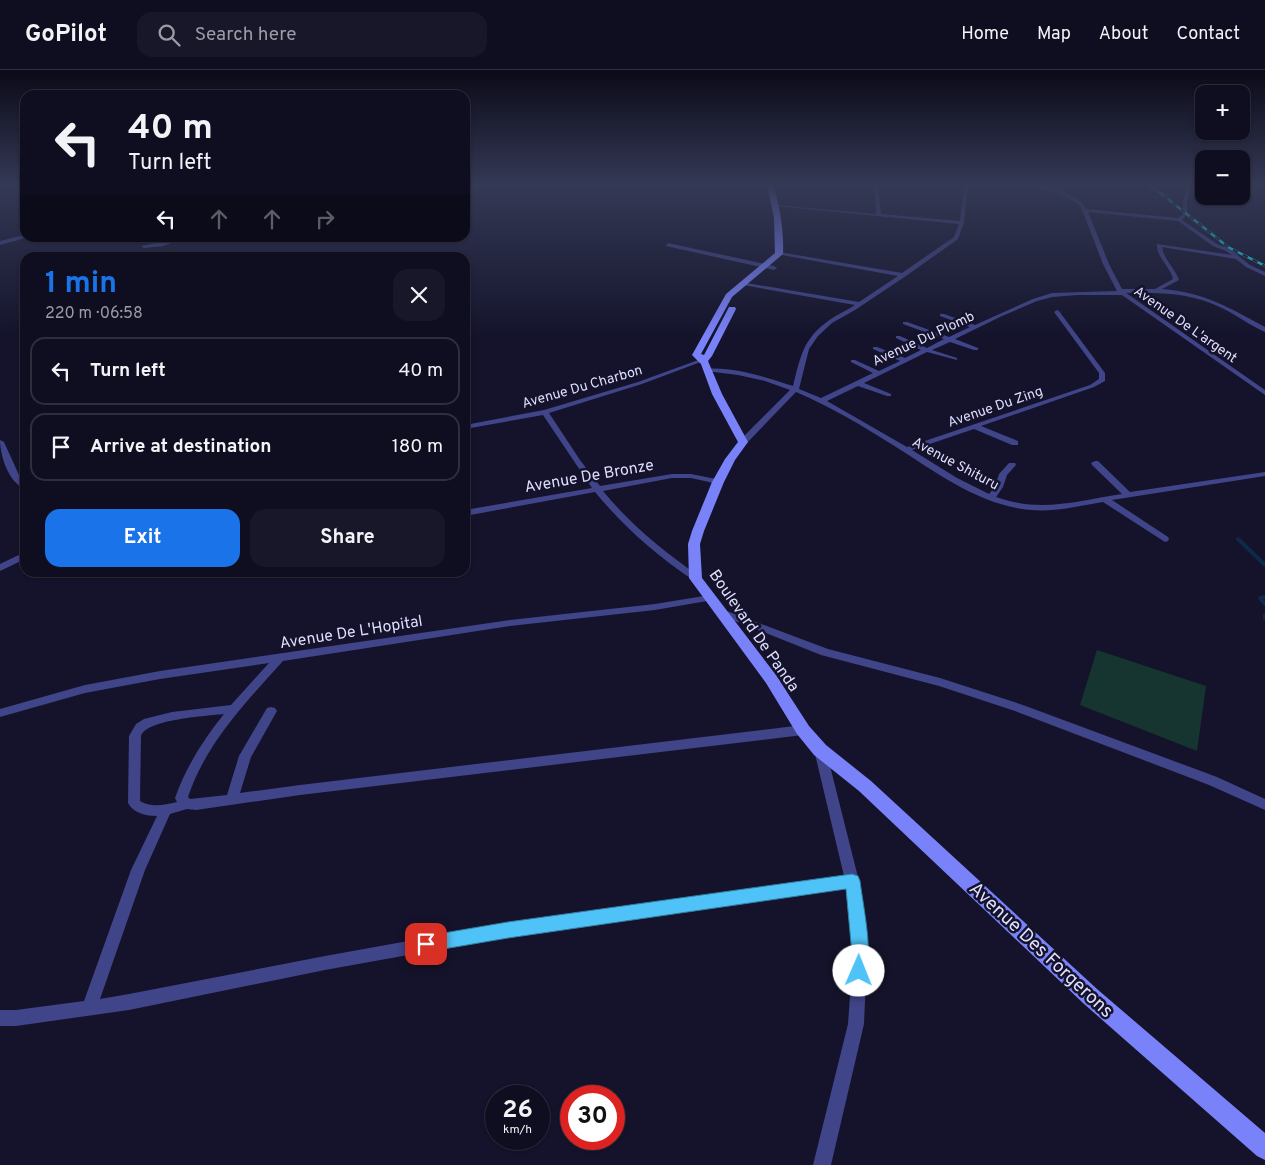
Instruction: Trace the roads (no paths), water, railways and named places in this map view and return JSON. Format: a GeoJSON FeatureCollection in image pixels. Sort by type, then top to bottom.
{"type":"FeatureCollection","features":[{"type":"Feature","properties":{"kind":"street"},"geometry":{"type":"LineString","coordinates":[[706,365],[708,356],[724,321],[738,298],[752,284],[774,268],[783,254],[779,235]]}},
{"type":"Feature","properties":{"kind":"street"},"geometry":{"type":"LineString","coordinates":[[904,275],[783,254],[764,266],[728,296],[696,355],[706,365],[717,394],[743,442],[796,388],[806,350],[816,335],[830,322],[904,275],[956,238],[957,235]]}},
{"type":"Feature","properties":{"kind":"street","name":"Avenue De L'argent"},"geometry":{"type":"LineString","coordinates":[[1095,235],[1106,264],[1121,292],[1265,393]]}},
{"type":"Feature","properties":{"kind":"street"},"geometry":{"type":"LineString","coordinates":[[1202,235],[1248,266],[1265,274]]}},
{"type":"Feature","properties":{"kind":"street"},"geometry":{"type":"LineString","coordinates":[[0,243],[20,237]]}},
{"type":"Feature","properties":{"kind":"street"},"geometry":{"type":"LineString","coordinates":[[135,252],[149,242]]}},
{"type":"Feature","properties":{"kind":"street"},"geometry":{"type":"LineString","coordinates":[[144,246],[170,242]]}},
{"type":"Feature","properties":{"kind":"street"},"geometry":{"type":"LineString","coordinates":[[668,245],[687,252],[774,268]]}},
{"type":"Feature","properties":{"kind":"street"},"geometry":{"type":"LineString","coordinates":[[1157,290],[1176,280],[1175,275],[1160,253],[1159,245],[1238,258]]}},
{"type":"Feature","properties":{"kind":"street"},"geometry":{"type":"LineString","coordinates":[[743,283],[860,304]]}},
{"type":"Feature","properties":{"kind":"street","name":"Avenue Du Plomb"},"geometry":{"type":"LineString","coordinates":[[822,400],[948,339],[1036,300],[1052,295],[1157,290],[1204,298],[1265,330]]}},
{"type":"Feature","properties":{"kind":"street","name":"Avenue Du Zing"},"geometry":{"type":"LineString","coordinates":[[905,450],[1092,386],[1103,380],[1102,373],[1057,312]]}},
{"type":"Feature","properties":{"kind":"street"},"geometry":{"type":"LineString","coordinates":[[942,315],[975,327]]}},
{"type":"Feature","properties":{"kind":"street"},"geometry":{"type":"LineString","coordinates":[[714,320],[724,321]]}},
{"type":"Feature","properties":{"kind":"street"},"geometry":{"type":"LineString","coordinates":[[905,323],[976,349]]}},
{"type":"Feature","properties":{"kind":"street"},"geometry":{"type":"LineString","coordinates":[[705,338],[716,339]]}},
{"type":"Feature","properties":{"kind":"street"},"geometry":{"type":"LineString","coordinates":[[898,338],[926,350],[955,359]]}},
{"type":"Feature","properties":{"kind":"street"},"geometry":{"type":"LineString","coordinates":[[875,348],[904,360]]}},
{"type":"Feature","properties":{"kind":"street"},"geometry":{"type":"LineString","coordinates":[[853,361],[878,373]]}},
{"type":"Feature","properties":{"kind":"street","name":"Avenue Shituru"},"geometry":{"type":"LineString","coordinates":[[706,365],[756,376],[796,388],[822,400],[955,480],[1016,506],[1049,509],[1063,508],[1265,474]]}},
{"type":"Feature","properties":{"kind":"street","name":"Avenue Du Charbon"},"geometry":{"type":"LineString","coordinates":[[470,427],[545,412],[655,378],[706,365]]}},
{"type":"Feature","properties":{"kind":"street"},"geometry":{"type":"LineString","coordinates":[[858,383],[888,395]]}},
{"type":"Feature","properties":{"kind":"street"},"geometry":{"type":"LineString","coordinates":[[545,412],[596,490],[623,520],[649,545],[696,578]]}},
{"type":"Feature","properties":{"kind":"street"},"geometry":{"type":"LineString","coordinates":[[974,426],[1015,443]]}},
{"type":"Feature","properties":{"kind":"street"},"geometry":{"type":"LineString","coordinates":[[0,442],[15,476],[20,482]]}},
{"type":"Feature","properties":{"kind":"street","name":"Boulevard De Panda"},"geometry":{"type":"LineString","coordinates":[[743,442],[730,459],[704,514],[694,544],[696,578],[771,679],[803,730],[820,750]]}},
{"type":"Feature","properties":{"kind":"street"},"geometry":{"type":"LineString","coordinates":[[1095,463],[1129,496]]}},
{"type":"Feature","properties":{"kind":"street"},"geometry":{"type":"LineString","coordinates":[[992,497],[999,487],[1003,474],[1012,465]]}},
{"type":"Feature","properties":{"kind":"street","name":"Avenue De Bronze"},"geometry":{"type":"LineString","coordinates":[[470,512],[680,475],[718,482]]}},
{"type":"Feature","properties":{"kind":"street"},"geometry":{"type":"LineString","coordinates":[[1104,500],[1165,539]]}},
{"type":"Feature","properties":{"kind":"street"},"geometry":{"type":"LineString","coordinates":[[0,568],[20,558]]}},
{"type":"Feature","properties":{"kind":"street","name":"Avenue De L'Hopital"},"geometry":{"type":"LineString","coordinates":[[0,713],[59,696],[119,682],[510,623],[655,607],[710,598]]}},
{"type":"Feature","properties":{"kind":"street"},"geometry":{"type":"LineString","coordinates":[[719,611],[825,652],[940,682],[1019,708],[1213,781],[1265,805]]}},
{"type":"Feature","properties":{"kind":"street"},"geometry":{"type":"LineString","coordinates":[[186,804],[181,798],[189,776],[198,760],[234,709],[280,657]]}},
{"type":"Feature","properties":{"kind":"street"},"geometry":{"type":"LineString","coordinates":[[234,709],[185,714],[140,726],[135,736],[134,803],[146,811],[166,810],[186,804],[196,805],[300,790],[803,730]]}},
{"type":"Feature","properties":{"kind":"street"},"geometry":{"type":"LineString","coordinates":[[232,800],[245,756],[271,711]]}},
{"type":"Feature","properties":{"kind":"street"},"geometry":{"type":"LineString","coordinates":[[820,750],[852,881],[860,954],[856,1024],[822,1165]]}},
{"type":"Feature","properties":{"kind":"street","name":"Avenue Des Forgerons"},"geometry":{"type":"LineString","coordinates":[[820,750],[865,786],[1090,996],[1265,1148]]}},
{"type":"Feature","properties":{"kind":"street"},"geometry":{"type":"LineString","coordinates":[[89,1008],[138,870],[166,810]]}},
{"type":"Feature","properties":{"kind":"street"},"geometry":{"type":"LineString","coordinates":[[0,1018],[16,1018],[129,1002],[344,959],[508,930],[852,881]]}},
{"type":"Feature","properties":{"kind":"waterway"},"geometry":{"type":"LineString","coordinates":[[1238,539],[1265,565]]}},
{"type":"Feature","properties":{"kind":"waterway"},"geometry":{"type":"LineString","coordinates":[[1265,597],[1260,598],[1265,604]]}},
{"type":"Feature","properties":{"kind":"railway"},"geometry":{"type":"LineString","coordinates":[[1213,235],[1228,247],[1265,266]]}}]}
